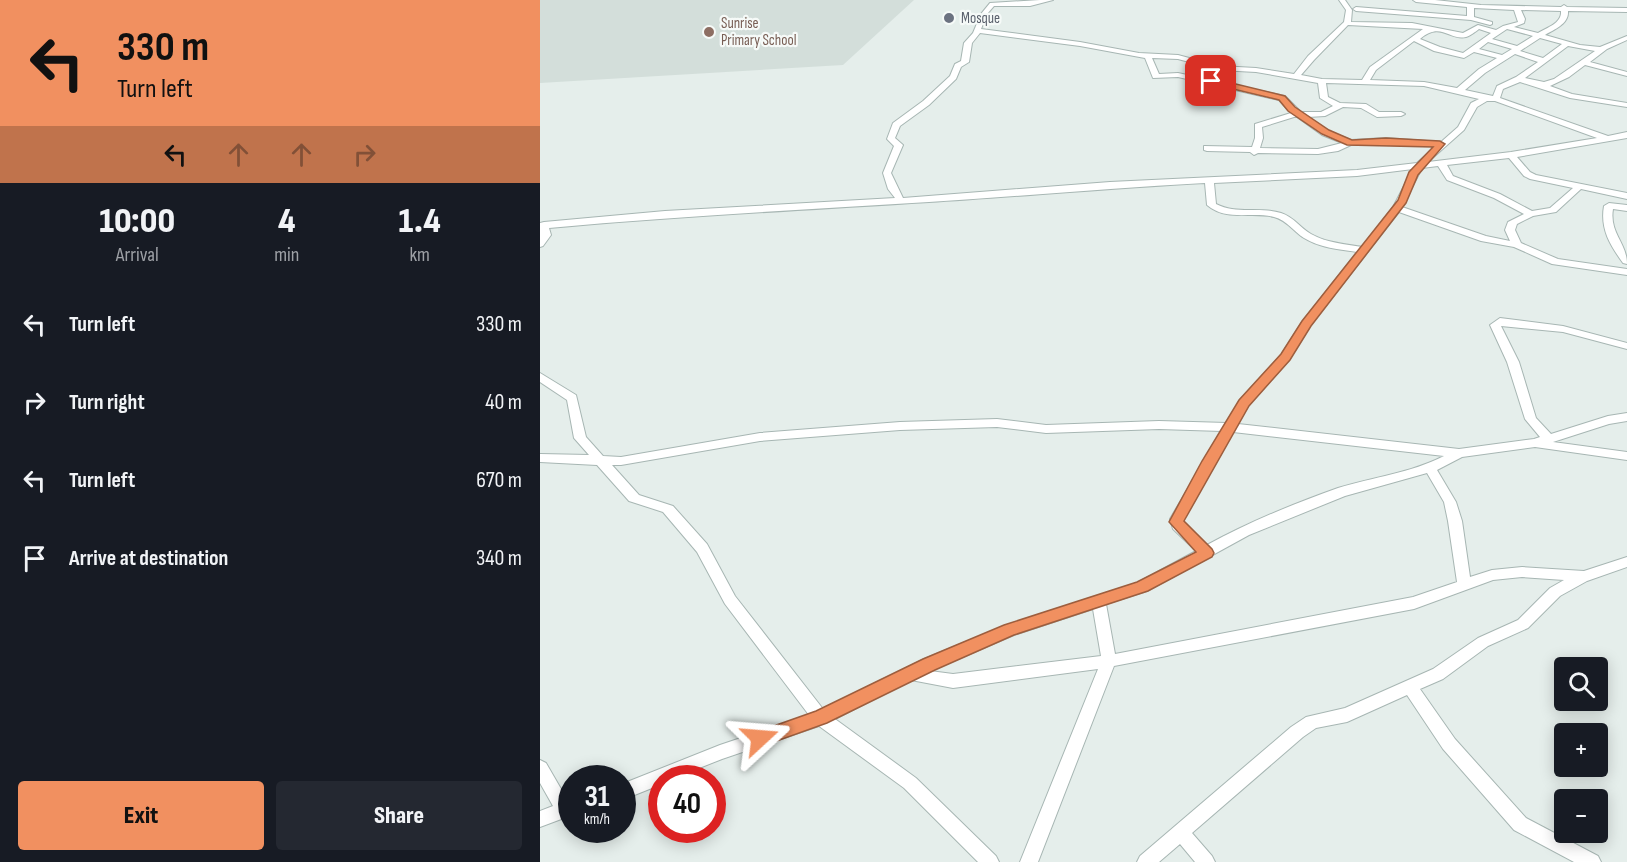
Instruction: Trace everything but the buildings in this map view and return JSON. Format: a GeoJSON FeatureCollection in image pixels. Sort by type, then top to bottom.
{"type":"FeatureCollection","features":[{"type":"Feature","properties":{"kind":"street"},"geometry":{"type":"LineString","coordinates":[[901,201],[887,172],[899,146],[891,139],[896,125],[926,103],[953,77],[958,66],[965,62],[968,43],[992,4],[1030,4],[1050,0]]}},
{"type":"Feature","properties":{"kind":"street"},"geometry":{"type":"LineString","coordinates":[[1296,76],[1347,23],[1349,10],[1342,0]]}},
{"type":"Feature","properties":{"kind":"street"},"geometry":{"type":"LineString","coordinates":[[1413,25],[1416,0],[1470,6],[1627,10]]}},
{"type":"Feature","properties":{"kind":"street"},"geometry":{"type":"LineString","coordinates":[[1470,6],[1471,18]]}},
{"type":"Feature","properties":{"kind":"street"},"geometry":{"type":"LineString","coordinates":[[1487,40],[1505,27],[1521,23],[1518,8]]}},
{"type":"Feature","properties":{"kind":"street"},"geometry":{"type":"LineString","coordinates":[[1459,91],[1482,71],[1564,21],[1564,8]]}},
{"type":"Feature","properties":{"kind":"street"},"geometry":{"type":"LineString","coordinates":[[1356,9],[1471,18],[1599,49]]}},
{"type":"Feature","properties":{"kind":"street"},"geometry":{"type":"LineString","coordinates":[[1347,23],[1362,27],[1380,24],[1413,25],[1464,36],[1478,27],[1496,32],[1464,56],[1415,38]]}},
{"type":"Feature","properties":{"kind":"street"},"geometry":{"type":"LineString","coordinates":[[1364,83],[1373,69],[1426,30],[1435,28]]}},
{"type":"Feature","properties":{"kind":"street"},"geometry":{"type":"LineString","coordinates":[[977,31],[1148,56],[1178,57],[1219,68],[1322,81],[1424,84],[1491,99],[1607,139]]}},
{"type":"Feature","properties":{"kind":"street"},"geometry":{"type":"LineString","coordinates":[[1540,84],[1549,84],[1571,72],[1599,49],[1627,38]]}},
{"type":"Feature","properties":{"kind":"street"},"geometry":{"type":"LineString","coordinates":[[1487,40],[1544,61]]}},
{"type":"Feature","properties":{"kind":"street"},"geometry":{"type":"LineString","coordinates":[[1528,43],[1538,46]]}},
{"type":"Feature","properties":{"kind":"street"},"geometry":{"type":"LineString","coordinates":[[1207,553],[1178,525],[1177,519],[1228,427],[1244,403],[1286,357],[1306,324],[1397,208],[1419,166],[1440,144],[1461,128],[1474,105],[1491,99],[1500,88],[1519,79],[1568,43]]}},
{"type":"Feature","properties":{"kind":"street"},"geometry":{"type":"LineString","coordinates":[[1548,49],[1557,52]]}},
{"type":"Feature","properties":{"kind":"street"},"geometry":{"type":"LineString","coordinates":[[1475,50],[1504,58]]}},
{"type":"Feature","properties":{"kind":"street"},"geometry":{"type":"LineString","coordinates":[[1148,56],[1156,76],[1178,75],[1282,98],[1299,115],[1325,132],[1350,143]]}},
{"type":"Feature","properties":{"kind":"street"},"geometry":{"type":"LineString","coordinates":[[1582,62],[1627,74]]}},
{"type":"Feature","properties":{"kind":"street"},"geometry":{"type":"LineString","coordinates":[[1519,79],[1540,84],[1570,96],[1627,105]]}},
{"type":"Feature","properties":{"kind":"street"},"geometry":{"type":"LineString","coordinates":[[1322,81],[1324,98],[1340,106]]}},
{"type":"Feature","properties":{"kind":"street"},"geometry":{"type":"LineString","coordinates":[[1254,152],[1259,138],[1259,125],[1299,115],[1322,114],[1340,106],[1364,106],[1382,116],[1401,114]]}},
{"type":"Feature","properties":{"kind":"street"},"geometry":{"type":"LineString","coordinates":[[540,244],[546,235],[542,225],[665,214],[1357,173],[1511,155],[1624,138]]}},
{"type":"Feature","properties":{"kind":"street"},"geometry":{"type":"LineString","coordinates":[[1207,148],[1254,152],[1337,150],[1350,143],[1386,141],[1440,144]]}},
{"type":"Feature","properties":{"kind":"street"},"geometry":{"type":"LineString","coordinates":[[1511,155],[1527,174],[1578,188],[1627,196]]}},
{"type":"Feature","properties":{"kind":"street"},"geometry":{"type":"LineString","coordinates":[[1441,163],[1450,178],[1497,196],[1531,214]]}},
{"type":"Feature","properties":{"kind":"street"},"geometry":{"type":"LineString","coordinates":[[1209,181],[1212,205],[1222,211],[1233,214],[1267,212],[1283,216],[1309,237],[1364,250]]}},
{"type":"Feature","properties":{"kind":"street"},"geometry":{"type":"LineString","coordinates":[[1517,245],[1511,225],[1531,214],[1553,210],[1578,188]]}},
{"type":"Feature","properties":{"kind":"street"},"geometry":{"type":"LineString","coordinates":[[1627,208],[1609,206],[1607,213],[1612,242],[1627,261]]}},
{"type":"Feature","properties":{"kind":"street"},"geometry":{"type":"LineString","coordinates":[[1397,208],[1484,239],[1517,245],[1556,262],[1627,272]]}},
{"type":"Feature","properties":{"kind":"street"},"geometry":{"type":"LineString","coordinates":[[1541,441],[1531,419],[1513,362],[1495,325],[1500,321],[1563,329],[1627,346]]}},
{"type":"Feature","properties":{"kind":"street"},"geometry":{"type":"LineString","coordinates":[[540,377],[572,398],[580,438],[598,460],[612,471],[634,498],[662,506],[673,513],[702,548],[730,600],[821,718],[910,783],[990,862]]}},
{"type":"Feature","properties":{"kind":"street"},"geometry":{"type":"LineString","coordinates":[[540,458],[621,460],[760,437],[916,425],[997,423],[1046,429],[1159,425],[1228,427],[1459,453],[1541,441],[1627,417]]}},
{"type":"Feature","properties":{"kind":"street"},"geometry":{"type":"LineString","coordinates":[[1541,441],[1627,456]]}},
{"type":"Feature","properties":{"kind":"street"},"geometry":{"type":"LineString","coordinates":[[636,786],[720,752],[821,718],[911,674],[1010,630],[1142,587],[1244,531],[1342,492],[1430,468],[1459,453]]}},
{"type":"Feature","properties":{"kind":"street"},"geometry":{"type":"LineString","coordinates":[[1430,468],[1450,502],[1455,521],[1464,586]]}},
{"type":"Feature","properties":{"kind":"street"},"geometry":{"type":"LineString","coordinates":[[1146,862],[1182,834],[1220,796],[1312,722],[1347,715],[1438,675],[1483,642],[1523,624],[1555,592],[1584,576],[1627,562]]}},
{"type":"Feature","properties":{"kind":"street"},"geometry":{"type":"LineString","coordinates":[[911,674],[953,681],[1109,661],[1414,603],[1492,575],[1522,572],[1584,576]]}},
{"type":"Feature","properties":{"kind":"street"},"geometry":{"type":"LineString","coordinates":[[1029,862],[1109,661],[1098,600]]}},
{"type":"Feature","properties":{"kind":"street"},"geometry":{"type":"LineString","coordinates":[[1409,686],[1449,744],[1520,824],[1592,862]]}},
{"type":"Feature","properties":{"kind":"street"},"geometry":{"type":"LineString","coordinates":[[540,768],[558,797]]}},
{"type":"Feature","properties":{"kind":"street"},"geometry":{"type":"LineString","coordinates":[[540,819],[558,812]]}},
{"type":"Feature","properties":{"kind":"street"},"geometry":{"type":"LineString","coordinates":[[1182,834],[1206,862]]}},
{"type":"Feature","properties":{"kind":"shaded area","name":"Sunrise Primary School"},"geometry":{"type":"Polygon","coordinates":[[[540,0],[914,0],[843,65],[540,83],[540,0]]]}},
{"type":"Feature","properties":{"kind":"place","name":"Mosque"},"geometry":{"type":"Point","coordinates":[949,18]}},
{"type":"Feature","properties":{"kind":"place","name":"Sunrise Primary School"},"geometry":{"type":"Point","coordinates":[709,32]}},
{"type":"Feature","properties":{"kind":"route"},"geometry":{"type":"LineString","coordinates":[[760,738],[821,718],[929,664],[1010,630],[1142,587],[1207,553],[1176,522],[1197,481],[1244,403],[1286,357],[1306,324],[1403,201],[1413,174],[1440,144],[1386,141],[1350,143],[1325,132],[1299,115],[1282,98],[1211,81]]}}]}
